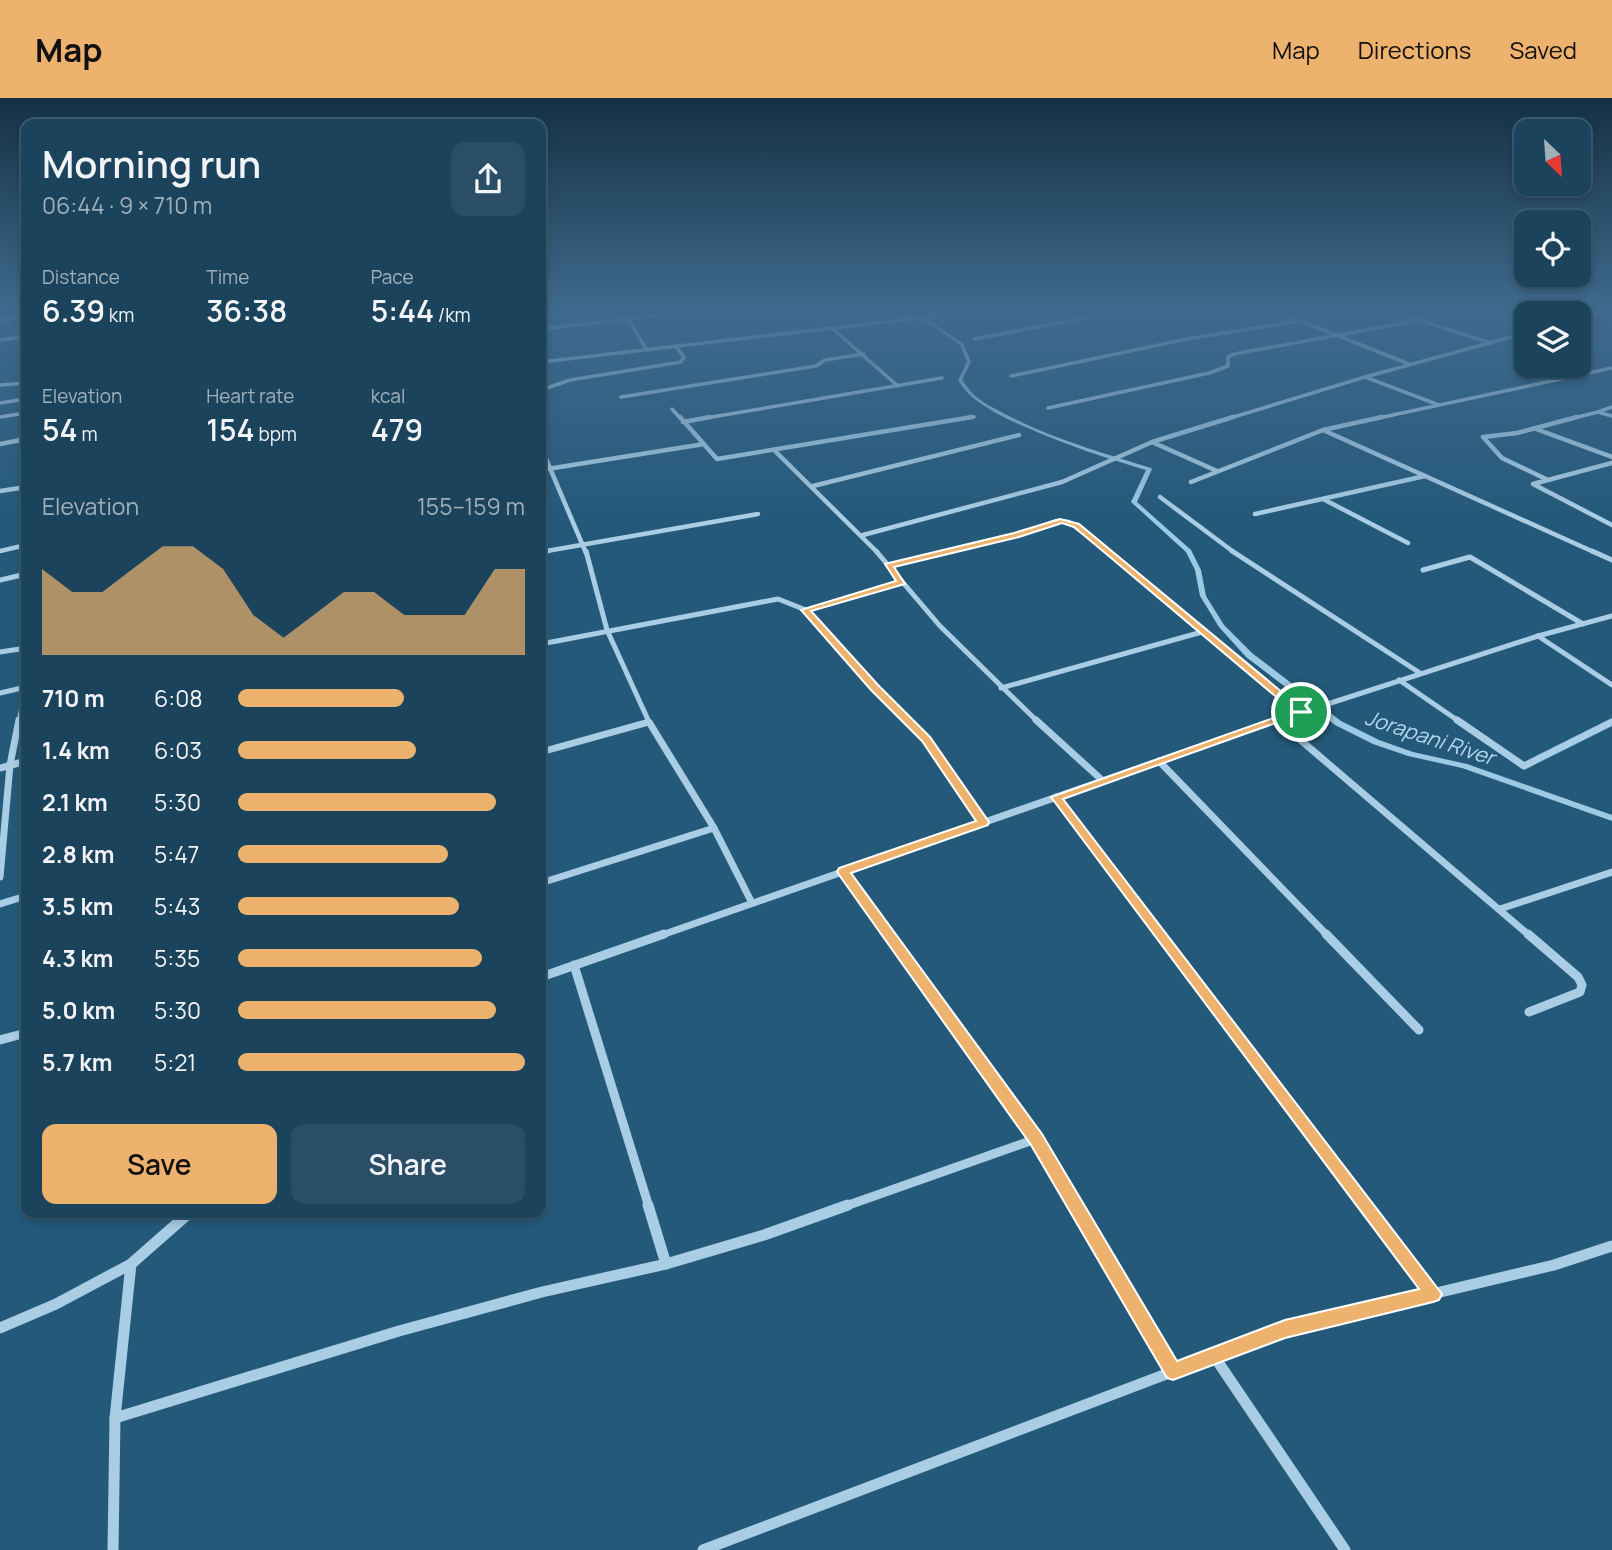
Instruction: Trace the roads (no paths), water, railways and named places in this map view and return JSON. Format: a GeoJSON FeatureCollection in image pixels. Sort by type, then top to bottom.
{"type":"FeatureCollection","features":[{"type":"Feature","properties":{"kind":"street"},"geometry":{"type":"LineString","coordinates":[[546,388],[568,381]]}},
{"type":"Feature","properties":{"kind":"street"},"geometry":{"type":"LineString","coordinates":[[621,397],[723,381]]}},
{"type":"Feature","properties":{"kind":"street"},"geometry":{"type":"LineString","coordinates":[[892,381],[898,386]]}},
{"type":"Feature","properties":{"kind":"street"},"geometry":{"type":"LineString","coordinates":[[683,422],[927,381]]}},
{"type":"Feature","properties":{"kind":"street"},"geometry":{"type":"LineString","coordinates":[[1048,408],[1173,381]]}},
{"type":"Feature","properties":{"kind":"street"},"geometry":{"type":"LineString","coordinates":[[863,535],[1062,482],[1107,462],[1122,452],[1353,381]]}},
{"type":"Feature","properties":{"kind":"street"},"geometry":{"type":"LineString","coordinates":[[1375,381],[1440,405]]}},
{"type":"Feature","properties":{"kind":"street"},"geometry":{"type":"LineString","coordinates":[[1191,482],[1323,430],[1553,381]]}},
{"type":"Feature","properties":{"kind":"street"},"geometry":{"type":"LineString","coordinates":[[0,385],[21,383]]}},
{"type":"Feature","properties":{"kind":"street"},"geometry":{"type":"LineString","coordinates":[[0,403],[21,401]]}},
{"type":"Feature","properties":{"kind":"street"},"geometry":{"type":"LineString","coordinates":[[1546,479],[1507,463],[1497,456],[1483,437],[1536,429],[1612,407]]}},
{"type":"Feature","properties":{"kind":"street"},"geometry":{"type":"LineString","coordinates":[[672,409],[717,459],[974,417]]}},
{"type":"Feature","properties":{"kind":"street"},"geometry":{"type":"LineString","coordinates":[[1598,412],[1612,416]]}},
{"type":"Feature","properties":{"kind":"street"},"geometry":{"type":"LineString","coordinates":[[0,417],[21,414]]}},
{"type":"Feature","properties":{"kind":"street"},"geometry":{"type":"LineString","coordinates":[[1536,429],[1612,457]]}},
{"type":"Feature","properties":{"kind":"street"},"geometry":{"type":"LineString","coordinates":[[1323,430],[1612,560]]}},
{"type":"Feature","properties":{"kind":"street"},"geometry":{"type":"LineString","coordinates":[[813,486],[1019,435]]}},
{"type":"Feature","properties":{"kind":"street"},"geometry":{"type":"LineString","coordinates":[[0,443],[21,440]]}},
{"type":"Feature","properties":{"kind":"street"},"geometry":{"type":"LineString","coordinates":[[1152,442],[1217,471]]}},
{"type":"Feature","properties":{"kind":"street"},"geometry":{"type":"LineString","coordinates":[[546,469],[704,444]]}},
{"type":"Feature","properties":{"kind":"street"},"geometry":{"type":"LineString","coordinates":[[774,450],[863,535],[940,626],[1001,688],[1103,781]]}},
{"type":"Feature","properties":{"kind":"street"},"geometry":{"type":"LineString","coordinates":[[546,458],[584,545],[607,631],[649,722],[714,828],[752,903]]}},
{"type":"Feature","properties":{"kind":"street"},"geometry":{"type":"LineString","coordinates":[[1612,463],[1533,484],[1612,525]]}},
{"type":"Feature","properties":{"kind":"street"},"geometry":{"type":"LineString","coordinates":[[1255,514],[1426,476]]}},
{"type":"Feature","properties":{"kind":"street"},"geometry":{"type":"LineString","coordinates":[[0,491],[21,488]]}},
{"type":"Feature","properties":{"kind":"street"},"geometry":{"type":"LineString","coordinates":[[1160,497],[1225,546],[1420,673]]}},
{"type":"Feature","properties":{"kind":"street"},"geometry":{"type":"LineString","coordinates":[[1324,499],[1408,543]]}},
{"type":"Feature","properties":{"kind":"street"},"geometry":{"type":"LineString","coordinates":[[546,551],[758,514]]}},
{"type":"Feature","properties":{"kind":"street"},"geometry":{"type":"LineString","coordinates":[[888,566],[1016,535],[1062,520],[1076,526],[1102,546],[1202,632],[1305,711]]}},
{"type":"Feature","properties":{"kind":"street"},"geometry":{"type":"LineString","coordinates":[[0,551],[21,547]]}},
{"type":"Feature","properties":{"kind":"street"},"geometry":{"type":"LineString","coordinates":[[1423,570],[1470,557],[1583,624]]}},
{"type":"Feature","properties":{"kind":"street"},"geometry":{"type":"LineString","coordinates":[[0,580],[21,575]]}},
{"type":"Feature","properties":{"kind":"street"},"geometry":{"type":"LineString","coordinates":[[806,610],[902,582]]}},
{"type":"Feature","properties":{"kind":"street"},"geometry":{"type":"LineString","coordinates":[[546,643],[778,598],[806,610],[875,688],[926,739],[984,822]]}},
{"type":"Feature","properties":{"kind":"street"},"geometry":{"type":"LineString","coordinates":[[546,975],[1277,720],[1538,636],[1612,616]]}},
{"type":"Feature","properties":{"kind":"street"},"geometry":{"type":"LineString","coordinates":[[1001,688],[1202,632]]}},
{"type":"Feature","properties":{"kind":"street"},"geometry":{"type":"LineString","coordinates":[[1538,636],[1612,685]]}},
{"type":"Feature","properties":{"kind":"street"},"geometry":{"type":"LineString","coordinates":[[0,652],[21,649]]}},
{"type":"Feature","properties":{"kind":"street"},"geometry":{"type":"LineString","coordinates":[[1399,680],[1524,766],[1612,722]]}},
{"type":"Feature","properties":{"kind":"street"},"geometry":{"type":"LineString","coordinates":[[0,693],[21,688]]}},
{"type":"Feature","properties":{"kind":"street"},"geometry":{"type":"LineString","coordinates":[[0,877],[10,765],[21,711]]}},
{"type":"Feature","properties":{"kind":"street"},"geometry":{"type":"LineString","coordinates":[[1277,720],[1578,977],[1582,985],[1580,992],[1529,1012]]}},
{"type":"Feature","properties":{"kind":"street"},"geometry":{"type":"LineString","coordinates":[[546,751],[649,722]]}},
{"type":"Feature","properties":{"kind":"street"},"geometry":{"type":"LineString","coordinates":[[1159,761],[1419,1030]]}},
{"type":"Feature","properties":{"kind":"street"},"geometry":{"type":"LineString","coordinates":[[0,768],[21,762]]}},
{"type":"Feature","properties":{"kind":"street"},"geometry":{"type":"LineString","coordinates":[[1056,797],[1433,1294]]}},
{"type":"Feature","properties":{"kind":"street"},"geometry":{"type":"LineString","coordinates":[[546,881],[714,828]]}},
{"type":"Feature","properties":{"kind":"street"},"geometry":{"type":"LineString","coordinates":[[843,872],[1036,1139],[1173,1371]]}},
{"type":"Feature","properties":{"kind":"street"},"geometry":{"type":"LineString","coordinates":[[1500,909],[1612,872]]}},
{"type":"Feature","properties":{"kind":"street"},"geometry":{"type":"LineString","coordinates":[[0,904],[21,898]]}},
{"type":"Feature","properties":{"kind":"street"},"geometry":{"type":"LineString","coordinates":[[574,965],[666,1264]]}},
{"type":"Feature","properties":{"kind":"street"},"geometry":{"type":"LineString","coordinates":[[0,1040],[21,1034]]}},
{"type":"Feature","properties":{"kind":"street"},"geometry":{"type":"LineString","coordinates":[[115,1418],[399,1331],[542,1292],[666,1264],[764,1235],[1036,1139]]}},
{"type":"Feature","properties":{"kind":"street"},"geometry":{"type":"LineString","coordinates":[[0,1328],[57,1304],[131,1264],[183,1218]]}},
{"type":"Feature","properties":{"kind":"street"},"geometry":{"type":"LineString","coordinates":[[703,1550],[1285,1329],[1554,1265],[1612,1246]]}},
{"type":"Feature","properties":{"kind":"street"},"geometry":{"type":"LineString","coordinates":[[113,1550],[115,1418],[131,1264]]}},
{"type":"Feature","properties":{"kind":"street"},"geometry":{"type":"LineString","coordinates":[[1214,1356],[1345,1550]]}},
{"type":"Feature","properties":{"kind":"waterway","name":"Jorapani River"},"geometry":{"type":"LineString","coordinates":[[961,381],[971,394],[990,408],[1016,421],[1045,434],[1149,469],[1134,502],[1189,551],[1198,570],[1203,596],[1221,626],[1249,655],[1338,723],[1376,742],[1411,754],[1464,766],[1612,818]]}}]}
